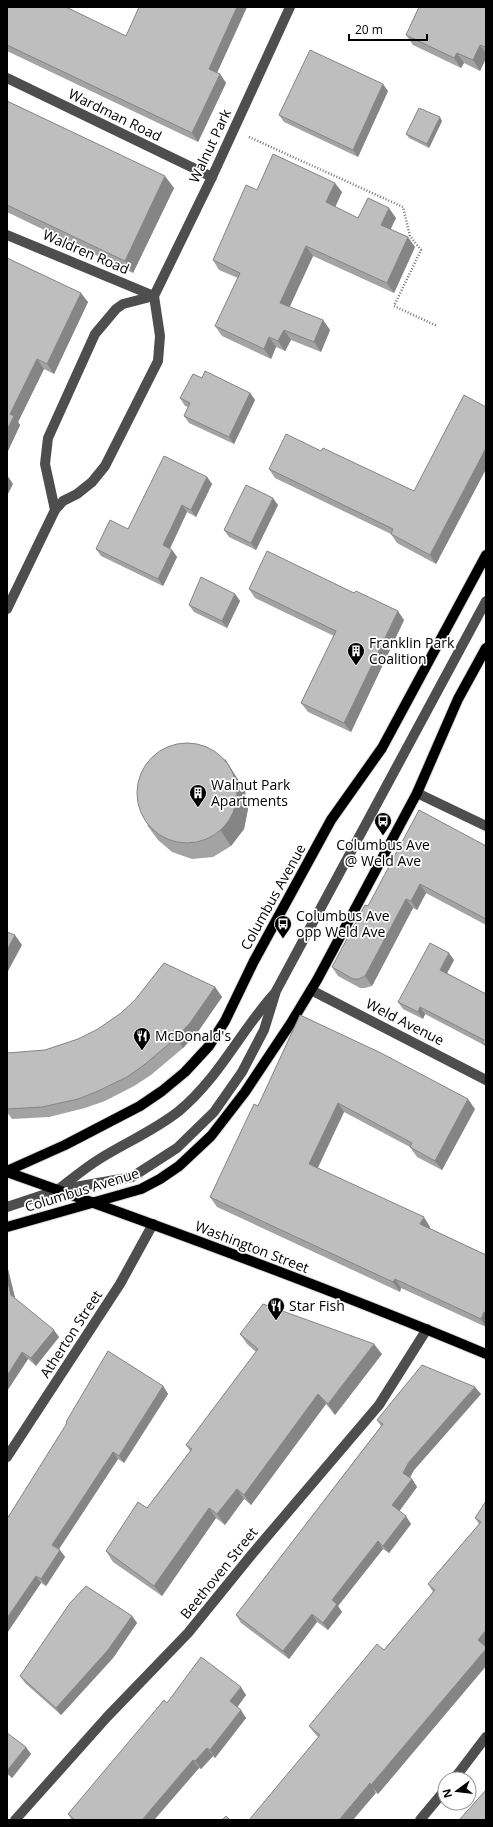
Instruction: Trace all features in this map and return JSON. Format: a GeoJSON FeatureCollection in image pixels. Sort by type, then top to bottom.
{"type":"FeatureCollection","features":[{"type":"Feature","properties":{"kind":"main road","name":"Columbus Avenue"},"geometry":{"type":"LineString","coordinates":[[7,1171],[65,1145],[140,1106],[177,1080],[209,1046],[225,1021],[254,961],[331,820],[382,748],[486,555]]}},
{"type":"Feature","properties":{"kind":"main road","name":"Columbus Avenue"},"geometry":{"type":"LineString","coordinates":[[7,1227],[141,1189],[160,1179],[179,1166],[211,1136],[245,1092],[280,1041],[311,990],[417,793],[458,699],[486,648]]}},
{"type":"Feature","properties":{"kind":"main road","name":"Washington Street"},"geometry":{"type":"LineString","coordinates":[[7,1171],[153,1224],[426,1329],[486,1354]]}},
{"type":"Feature","properties":{"kind":"street","name":"Walnut Park"},"geometry":{"type":"LineString","coordinates":[[154,296],[212,177],[290,7]]}},
{"type":"Feature","properties":{"kind":"street","name":"Wardman Road"},"geometry":{"type":"LineString","coordinates":[[7,78],[212,177]]}},
{"type":"Feature","properties":{"kind":"street","name":"Waldren Road"},"geometry":{"type":"LineString","coordinates":[[7,234],[154,296]]}},
{"type":"Feature","properties":{"kind":"street"},"geometry":{"type":"LineString","coordinates":[[7,609],[56,510],[63,501],[77,494],[92,482],[105,466],[158,361],[160,336],[154,296],[123,304],[116,309],[95,334],[48,438],[45,464],[56,510]]}},
{"type":"Feature","properties":{"kind":"street","name":"Columbus Avenue"},"geometry":{"type":"LineString","coordinates":[[7,1207],[58,1190],[132,1177],[169,1154],[190,1137],[214,1112],[242,1072],[264,1030],[276,991],[486,601]]}},
{"type":"Feature","properties":{"kind":"street"},"geometry":{"type":"LineString","coordinates":[[417,793],[486,826]]}},
{"type":"Feature","properties":{"kind":"street","name":"Weld Avenue"},"geometry":{"type":"LineString","coordinates":[[311,990],[486,1080]]}},
{"type":"Feature","properties":{"kind":"street","name":"Columbus Avenue"},"geometry":{"type":"LineString","coordinates":[[58,1190],[87,1167],[164,1122],[185,1105],[218,1070],[256,1013],[276,991]]}},
{"type":"Feature","properties":{"kind":"street","name":"Atherton Street"},"geometry":{"type":"LineString","coordinates":[[7,1457],[120,1284],[153,1224]]}},
{"type":"Feature","properties":{"kind":"street","name":"Beethoven Street"},"geometry":{"type":"LineString","coordinates":[[15,1820],[107,1717],[188,1633],[253,1553],[379,1405],[426,1329]]}},
{"type":"Feature","properties":{"kind":"street"},"geometry":{"type":"LineString","coordinates":[[460,1771],[486,1737]]}},
{"type":"Feature","properties":{"kind":"street"},"geometry":{"type":"LineString","coordinates":[[420,1820],[437,1800]]}},
{"type":"Feature","properties":{"kind":"path"},"geometry":{"type":"LineString","coordinates":[[245,135],[403,207],[410,236],[422,250],[394,306],[437,326]]}},
{"type":"Feature","properties":{"kind":"building"},"geometry":{"type":"Polygon","coordinates":[[[7,7],[66,7],[126,36],[139,7],[237,7],[209,69],[220,74],[192,133],[7,45],[7,7]]]}},
{"type":"Feature","properties":{"kind":"building"},"geometry":{"type":"Polygon","coordinates":[[[419,7],[486,7],[486,47],[480,45],[473,60],[457,53],[454,58],[406,35],[419,7]]]}},
{"type":"Feature","properties":{"kind":"building"},"geometry":{"type":"Polygon","coordinates":[[[310,50],[383,84],[353,150],[279,115],[310,50]]]}},
{"type":"Feature","properties":{"kind":"building"},"geometry":{"type":"Polygon","coordinates":[[[7,101],[165,176],[125,261],[7,205],[7,101]]]}},
{"type":"Feature","properties":{"kind":"building"},"geometry":{"type":"Polygon","coordinates":[[[419,108],[440,117],[427,144],[406,134],[419,108]]]}},
{"type":"Feature","properties":{"kind":"building"},"geometry":{"type":"Polygon","coordinates":[[[273,154],[335,183],[326,202],[358,218],[368,198],[389,208],[381,225],[408,237],[387,283],[306,246],[280,303],[323,320],[314,342],[284,330],[278,341],[269,337],[264,349],[215,326],[240,273],[213,260],[246,185],[257,190],[273,154]]]}},
{"type":"Feature","properties":{"kind":"building"},"geometry":{"type":"Polygon","coordinates":[[[7,258],[81,293],[47,364],[37,359],[10,414],[14,416],[7,430],[7,258]]]}},
{"type":"Feature","properties":{"kind":"building"},"geometry":{"type":"Polygon","coordinates":[[[205,371],[250,393],[229,437],[184,416],[190,403],[180,398],[193,374],[202,378],[205,371]]]}},
{"type":"Feature","properties":{"kind":"building"},"geometry":{"type":"Polygon","coordinates":[[[464,395],[486,407],[486,448],[430,555],[391,534],[393,529],[269,469],[286,434],[321,451],[323,448],[414,491],[464,395]]]}},
{"type":"Feature","properties":{"kind":"building"},"geometry":{"type":"Polygon","coordinates":[[[164,456],[207,477],[191,510],[182,505],[163,545],[172,550],[158,579],[96,549],[110,520],[128,529],[164,456]]]}},
{"type":"Feature","properties":{"kind":"building"},"geometry":{"type":"Polygon","coordinates":[[[246,485],[273,498],[251,543],[224,530],[246,485]]]}},
{"type":"Feature","properties":{"kind":"building"},"geometry":{"type":"Polygon","coordinates":[[[267,551],[354,593],[356,591],[398,611],[344,723],[301,703],[336,631],[249,589],[267,551]]]}},
{"type":"Feature","properties":{"kind":"building"},"geometry":{"type":"Polygon","coordinates":[[[201,577],[235,594],[222,621],[189,605],[201,577]]]}},
{"type":"Feature","properties":{"kind":"building","name":"Walnut Park Apartments"},"geometry":{"type":"Polygon","coordinates":[[[187,743],[197,744],[215,751],[229,765],[236,783],[236,803],[229,821],[215,835],[197,842],[187,843],[177,842],[159,835],[145,821],[138,803],[137,793],[138,783],[145,765],[159,751],[177,744],[187,743]]]}},
{"type":"Feature","properties":{"kind":"building"},"geometry":{"type":"Polygon","coordinates":[[[419,810],[486,846],[486,919],[420,884],[411,901],[406,899],[365,976],[359,979],[353,979],[332,967],[365,905],[368,906],[419,810]]]}},
{"type":"Feature","properties":{"kind":"building"},"geometry":{"type":"Polygon","coordinates":[[[7,932],[15,935],[7,950],[7,932]]]}},
{"type":"Feature","properties":{"kind":"building"},"geometry":{"type":"Polygon","coordinates":[[[430,943],[449,953],[440,970],[486,994],[486,1045],[482,1043],[484,1040],[420,1007],[418,1012],[398,1002],[430,943]]]}},
{"type":"Feature","properties":{"kind":"building"},"geometry":{"type":"Polygon","coordinates":[[[164,963],[215,987],[190,1023],[176,1038],[127,1077],[98,1091],[78,1099],[42,1107],[7,1109],[7,1053],[45,1050],[78,1039],[98,1029],[121,1013],[135,1000],[164,963]]]}},
{"type":"Feature","properties":{"kind":"building"},"geometry":{"type":"Polygon","coordinates":[[[300,1015],[381,1053],[468,1099],[435,1161],[410,1147],[412,1143],[338,1103],[309,1164],[424,1217],[420,1224],[486,1255],[486,1313],[484,1312],[481,1319],[395,1279],[393,1282],[210,1197],[254,1104],[258,1106],[300,1015]]]}},
{"type":"Feature","properties":{"kind":"building"},"geometry":{"type":"Polygon","coordinates":[[[7,1278],[11,1295],[54,1330],[31,1358],[22,1352],[7,1376],[7,1278]]]}},
{"type":"Feature","properties":{"kind":"building"},"geometry":{"type":"Polygon","coordinates":[[[263,1304],[374,1344],[328,1404],[318,1394],[244,1495],[237,1489],[217,1514],[209,1508],[154,1586],[106,1551],[138,1502],[147,1508],[192,1449],[186,1445],[258,1349],[240,1334],[263,1304]]]}},
{"type":"Feature","properties":{"kind":"building"},"geometry":{"type":"Polygon","coordinates":[[[108,1351],[163,1386],[119,1456],[113,1452],[52,1545],[60,1550],[41,1579],[36,1576],[7,1618],[7,1519],[67,1423],[66,1422],[108,1351]]]}},
{"type":"Feature","properties":{"kind":"building"},"geometry":{"type":"Polygon","coordinates":[[[422,1365],[475,1387],[409,1462],[403,1473],[412,1479],[392,1505],[406,1516],[383,1546],[378,1541],[332,1600],[337,1604],[323,1623],[312,1614],[283,1651],[236,1615],[383,1424],[377,1420],[422,1365]]]}},
{"type":"Feature","properties":{"kind":"building"},"geometry":{"type":"Polygon","coordinates":[[[486,1501],[486,1630],[478,1640],[486,1647],[486,1649],[371,1785],[370,1783],[339,1820],[249,1820],[320,1735],[309,1726],[377,1644],[384,1650],[435,1590],[428,1584],[481,1522],[475,1518],[486,1501]]]}},
{"type":"Feature","properties":{"kind":"building"},"geometry":{"type":"Polygon","coordinates":[[[86,1586],[132,1616],[108,1650],[56,1708],[20,1676],[70,1603],[86,1586]]]}},
{"type":"Feature","properties":{"kind":"building"},"geometry":{"type":"Polygon","coordinates":[[[201,1657],[241,1687],[230,1701],[241,1710],[210,1750],[207,1748],[195,1761],[193,1760],[142,1820],[75,1820],[68,1814],[164,1700],[167,1703],[201,1657]]]}},
{"type":"Feature","properties":{"kind":"building"},"geometry":{"type":"Polygon","coordinates":[[[7,1733],[26,1747],[7,1771],[7,1733]]]}},
{"type":"Feature","properties":{"kind":"building"},"geometry":{"type":"Polygon","coordinates":[[[486,1790],[486,1820],[459,1820],[467,1811],[477,1811],[477,1800],[486,1790]]]}},
{"type":"Feature","properties":{"kind":"building"},"geometry":{"type":"Polygon","coordinates":[[[226,1816],[230,1820],[222,1820],[226,1816]]]}},
{"type":"Feature","properties":{"kind":"place","name":"Franklin Park Coalition"},"geometry":{"type":"Point","coordinates":[356,666]}},
{"type":"Feature","properties":{"kind":"place","name":"Walnut Park Apartments"},"geometry":{"type":"Point","coordinates":[198,808]}},
{"type":"Feature","properties":{"kind":"place","name":"Columbus Ave @ Weld Ave"},"geometry":{"type":"Point","coordinates":[383,836]}},
{"type":"Feature","properties":{"kind":"place","name":"Columbus Ave opp Weld Ave"},"geometry":{"type":"Point","coordinates":[283,939]}},
{"type":"Feature","properties":{"kind":"place","name":"McDonald's"},"geometry":{"type":"Point","coordinates":[142,1051]}},
{"type":"Feature","properties":{"kind":"place","name":"Star Fish"},"geometry":{"type":"Point","coordinates":[276,1321]}}]}
